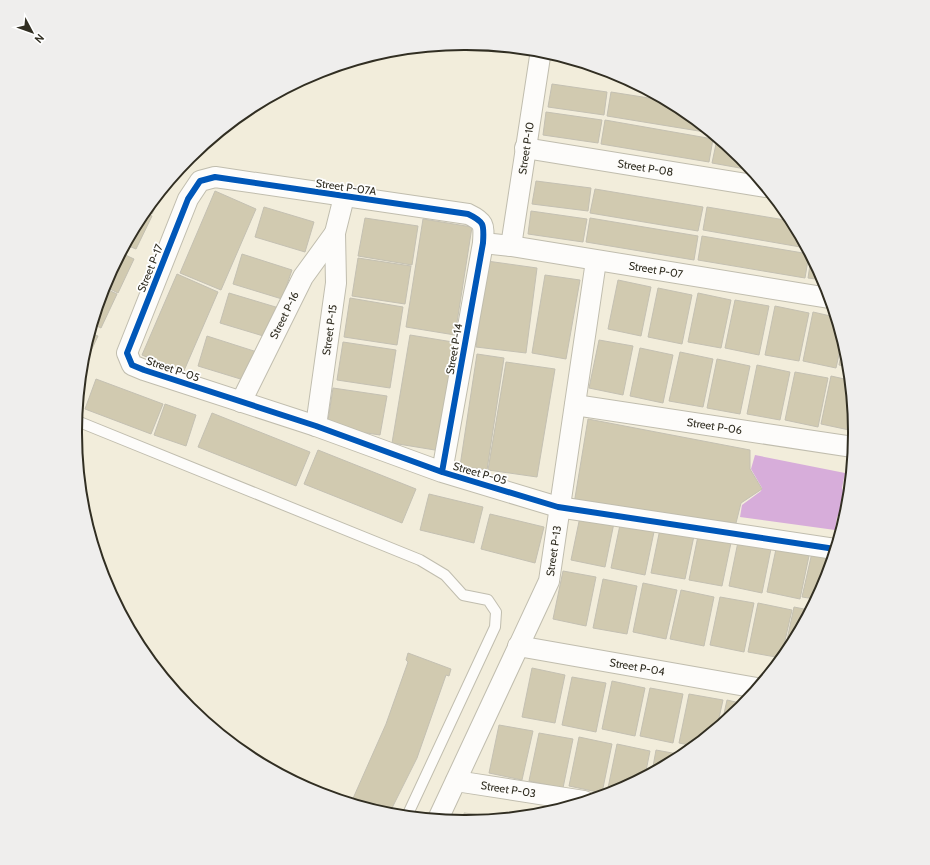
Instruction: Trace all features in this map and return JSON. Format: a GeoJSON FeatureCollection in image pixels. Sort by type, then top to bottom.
{"type":"FeatureCollection","features":[{"type":"Feature","properties":{"kind":"street","name":"Street P-10"},"geometry":{"type":"LineString","coordinates":[[511,246],[540,57]]}},
{"type":"Feature","properties":{"kind":"street","name":"Street P-08"},"geometry":{"type":"LineString","coordinates":[[525,148],[757,186]]}},
{"type":"Feature","properties":{"kind":"street","name":"Street P-07A"},"geometry":{"type":"LineString","coordinates":[[200,181],[215,178],[468,214],[480,220],[484,236]]}},
{"type":"Feature","properties":{"kind":"street","name":"Street P-17"},"geometry":{"type":"LineString","coordinates":[[132,365],[127,353],[188,199],[200,181]]}},
{"type":"Feature","properties":{"kind":"street"},"geometry":{"type":"LineString","coordinates":[[335,234],[344,197]]}},
{"type":"Feature","properties":{"kind":"street","name":"Street P-16"},"geometry":{"type":"LineString","coordinates":[[241,402],[304,277],[335,234]]}},
{"type":"Feature","properties":{"kind":"street","name":"Street P-15"},"geometry":{"type":"LineString","coordinates":[[316,426],[336,283],[335,234]]}},
{"type":"Feature","properties":{"kind":"street","name":"Street P-07"},"geometry":{"type":"LineString","coordinates":[[484,236],[511,246],[822,297]]}},
{"type":"Feature","properties":{"kind":"street","name":"Street P-14"},"geometry":{"type":"LineString","coordinates":[[442,472],[484,236]]}},
{"type":"Feature","properties":{"kind":"street","name":"Street P-13"},"geometry":{"type":"LineString","coordinates":[[440,814],[549,581],[558,507],[575,405],[596,261]]}},
{"type":"Feature","properties":{"kind":"street","name":"Street P-05"},"geometry":{"type":"LineString","coordinates":[[132,365],[316,426],[442,472],[558,507],[829,548]]}},
{"type":"Feature","properties":{"kind":"street","name":"Street P-06"},"geometry":{"type":"LineString","coordinates":[[575,405],[847,446]]}},
{"type":"Feature","properties":{"kind":"street","name":"Street P-04"},"geometry":{"type":"LineString","coordinates":[[518,646],[751,687]]}},
{"type":"Feature","properties":{"kind":"street","name":"Street P-03"},"geometry":{"type":"LineString","coordinates":[[456,780],[573,799]]}},
{"type":"Feature","properties":{"kind":"lane"},"geometry":{"type":"LineString","coordinates":[[82,423],[420,560],[445,576],[463,595],[488,600],[496,612],[495,627],[409,811]]}},
{"type":"Feature","properties":{"kind":"shaded area"},"geometry":{"type":"Polygon","coordinates":[[[755,455],[845,473],[840,507],[834,530],[740,517],[742,505],[761,491],[762,488],[751,469],[755,455]]]}},
{"type":"Feature","properties":{"kind":"building"},"geometry":{"type":"Polygon","coordinates":[[[552,84],[607,92],[604,115],[548,107],[552,84]]]}},
{"type":"Feature","properties":{"kind":"building"},"geometry":{"type":"Polygon","coordinates":[[[611,92],[651,98],[678,114],[701,131],[607,116],[611,92]]]}},
{"type":"Feature","properties":{"kind":"building"},"geometry":{"type":"Polygon","coordinates":[[[546,112],[602,120],[598,143],[543,135],[546,112]]]}},
{"type":"Feature","properties":{"kind":"building"},"geometry":{"type":"Polygon","coordinates":[[[605,120],[709,138],[713,141],[709,162],[601,144],[605,120]]]}},
{"type":"Feature","properties":{"kind":"building"},"geometry":{"type":"Polygon","coordinates":[[[716,144],[741,168],[712,163],[716,144]]]}},
{"type":"Feature","properties":{"kind":"building"},"geometry":{"type":"Polygon","coordinates":[[[536,181],[591,188],[588,211],[532,204],[536,181]]]}},
{"type":"Feature","properties":{"kind":"building"},"geometry":{"type":"Polygon","coordinates":[[[595,189],[703,207],[698,231],[590,213],[595,189]]]}},
{"type":"Feature","properties":{"kind":"building"},"geometry":{"type":"Polygon","coordinates":[[[215,191],[256,209],[221,290],[180,273],[215,191]]]}},
{"type":"Feature","properties":{"kind":"building"},"geometry":{"type":"Polygon","coordinates":[[[264,207],[314,222],[305,252],[255,237],[264,207]]]}},
{"type":"Feature","properties":{"kind":"building"},"geometry":{"type":"Polygon","coordinates":[[[707,207],[783,220],[799,247],[703,230],[707,207]]]}},
{"type":"Feature","properties":{"kind":"building"},"geometry":{"type":"Polygon","coordinates":[[[531,211],[587,219],[583,242],[528,234],[531,211]]]}},
{"type":"Feature","properties":{"kind":"building"},"geometry":{"type":"Polygon","coordinates":[[[151,215],[152,216],[136,249],[131,247],[151,215]]]}},
{"type":"Feature","properties":{"kind":"building"},"geometry":{"type":"Polygon","coordinates":[[[365,218],[418,226],[412,265],[358,256],[365,218]]]}},
{"type":"Feature","properties":{"kind":"building"},"geometry":{"type":"Polygon","coordinates":[[[590,218],[698,236],[694,260],[586,242],[590,218]]]}},
{"type":"Feature","properties":{"kind":"building"},"geometry":{"type":"Polygon","coordinates":[[[423,219],[472,227],[455,335],[406,327],[423,219]]]}},
{"type":"Feature","properties":{"kind":"building"},"geometry":{"type":"Polygon","coordinates":[[[702,236],[802,253],[808,262],[805,278],[698,260],[702,236]]]}},
{"type":"Feature","properties":{"kind":"building"},"geometry":{"type":"Polygon","coordinates":[[[242,254],[292,270],[282,299],[233,284],[242,254]]]}},
{"type":"Feature","properties":{"kind":"building"},"geometry":{"type":"Polygon","coordinates":[[[126,255],[134,259],[118,293],[111,289],[126,255]]]}},
{"type":"Feature","properties":{"kind":"building"},"geometry":{"type":"Polygon","coordinates":[[[358,258],[411,266],[405,304],[352,296],[358,258]]]}},
{"type":"Feature","properties":{"kind":"building"},"geometry":{"type":"Polygon","coordinates":[[[487,261],[537,268],[526,353],[476,347],[487,261]]]}},
{"type":"Feature","properties":{"kind":"building"},"geometry":{"type":"Polygon","coordinates":[[[810,267],[815,279],[808,278],[810,267]]]}},
{"type":"Feature","properties":{"kind":"building"},"geometry":{"type":"Polygon","coordinates":[[[177,274],[218,292],[183,373],[142,355],[177,274]]]}},
{"type":"Feature","properties":{"kind":"building"},"geometry":{"type":"Polygon","coordinates":[[[545,275],[580,280],[566,359],[532,353],[545,275]]]}},
{"type":"Feature","properties":{"kind":"building"},"geometry":{"type":"Polygon","coordinates":[[[618,280],[651,287],[641,336],[608,329],[618,280]]]}},
{"type":"Feature","properties":{"kind":"building"},"geometry":{"type":"Polygon","coordinates":[[[658,288],[692,295],[682,344],[648,337],[658,288]]]}},
{"type":"Feature","properties":{"kind":"building"},"geometry":{"type":"Polygon","coordinates":[[[110,291],[117,294],[101,328],[98,327],[110,291]]]}},
{"type":"Feature","properties":{"kind":"building"},"geometry":{"type":"Polygon","coordinates":[[[229,293],[279,308],[270,338],[220,323],[229,293]]]}},
{"type":"Feature","properties":{"kind":"building"},"geometry":{"type":"Polygon","coordinates":[[[698,293],[731,300],[721,348],[688,342],[698,293]]]}},
{"type":"Feature","properties":{"kind":"building"},"geometry":{"type":"Polygon","coordinates":[[[350,298],[403,307],[397,345],[344,337],[350,298]]]}},
{"type":"Feature","properties":{"kind":"building"},"geometry":{"type":"Polygon","coordinates":[[[735,300],[769,306],[759,355],[725,348],[735,300]]]}},
{"type":"Feature","properties":{"kind":"building"},"geometry":{"type":"Polygon","coordinates":[[[775,306],[809,313],[799,361],[765,355],[775,306]]]}},
{"type":"Feature","properties":{"kind":"building"},"geometry":{"type":"Polygon","coordinates":[[[813,312],[829,316],[839,354],[836,368],[803,361],[813,312]]]}},
{"type":"Feature","properties":{"kind":"building"},"geometry":{"type":"Polygon","coordinates":[[[96,335],[98,336],[93,347],[96,335]]]}},
{"type":"Feature","properties":{"kind":"building"},"geometry":{"type":"Polygon","coordinates":[[[410,335],[459,343],[441,451],[392,443],[410,335]]]}},
{"type":"Feature","properties":{"kind":"building"},"geometry":{"type":"Polygon","coordinates":[[[207,336],[257,352],[247,381],[198,366],[207,336]]]}},
{"type":"Feature","properties":{"kind":"building"},"geometry":{"type":"Polygon","coordinates":[[[599,340],[633,346],[623,395],[589,388],[599,340]]]}},
{"type":"Feature","properties":{"kind":"building"},"geometry":{"type":"Polygon","coordinates":[[[343,342],[396,350],[390,388],[337,380],[343,342]]]}},
{"type":"Feature","properties":{"kind":"building"},"geometry":{"type":"Polygon","coordinates":[[[640,348],[673,355],[663,403],[630,396],[640,348]]]}},
{"type":"Feature","properties":{"kind":"building"},"geometry":{"type":"Polygon","coordinates":[[[680,352],[713,359],[703,407],[669,401],[680,352]]]}},
{"type":"Feature","properties":{"kind":"building"},"geometry":{"type":"Polygon","coordinates":[[[477,354],[504,358],[487,470],[460,466],[477,354]]]}},
{"type":"Feature","properties":{"kind":"building"},"geometry":{"type":"Polygon","coordinates":[[[717,359],[750,366],[740,414],[707,408],[717,359]]]}},
{"type":"Feature","properties":{"kind":"building"},"geometry":{"type":"Polygon","coordinates":[[[506,362],[555,369],[537,477],[488,470],[506,362]]]}},
{"type":"Feature","properties":{"kind":"building"},"geometry":{"type":"Polygon","coordinates":[[[757,365],[790,372],[780,420],[747,414],[757,365]]]}},
{"type":"Feature","properties":{"kind":"building"},"geometry":{"type":"Polygon","coordinates":[[[795,372],[828,378],[818,427],[785,420],[795,372]]]}},
{"type":"Feature","properties":{"kind":"building"},"geometry":{"type":"Polygon","coordinates":[[[831,376],[843,379],[848,430],[821,424],[831,376]]]}},
{"type":"Feature","properties":{"kind":"building"},"geometry":{"type":"Polygon","coordinates":[[[96,379],[163,404],[151,434],[85,409],[96,379]]]}},
{"type":"Feature","properties":{"kind":"building"},"geometry":{"type":"Polygon","coordinates":[[[333,388],[387,396],[380,435],[327,427],[333,388]]]}},
{"type":"Feature","properties":{"kind":"building"},"geometry":{"type":"Polygon","coordinates":[[[165,404],[196,415],[186,446],[154,435],[165,404]]]}},
{"type":"Feature","properties":{"kind":"building"},"geometry":{"type":"Polygon","coordinates":[[[212,413],[310,452],[296,486],[198,447],[212,413]]]}},
{"type":"Feature","properties":{"kind":"building"},"geometry":{"type":"Polygon","coordinates":[[[588,419],[750,450],[750,469],[762,489],[741,503],[736,523],[574,504],[588,419]]]}},
{"type":"Feature","properties":{"kind":"building"},"geometry":{"type":"Polygon","coordinates":[[[318,450],[416,489],[402,523],[304,484],[318,450]]]}},
{"type":"Feature","properties":{"kind":"building"},"geometry":{"type":"Polygon","coordinates":[[[429,494],[483,507],[474,543],[420,530],[429,494]]]}},
{"type":"Feature","properties":{"kind":"building"},"geometry":{"type":"Polygon","coordinates":[[[581,512],[615,518],[605,567],[571,560],[581,512]]]}},
{"type":"Feature","properties":{"kind":"building"},"geometry":{"type":"Polygon","coordinates":[[[490,514],[544,527],[535,563],[481,549],[490,514]]]}},
{"type":"Feature","properties":{"kind":"building"},"geometry":{"type":"Polygon","coordinates":[[[621,520],[655,527],[645,575],[611,568],[621,520]]]}},
{"type":"Feature","properties":{"kind":"building"},"geometry":{"type":"Polygon","coordinates":[[[661,524],[695,531],[685,579],[651,573],[661,524]]]}},
{"type":"Feature","properties":{"kind":"building"},"geometry":{"type":"Polygon","coordinates":[[[699,531],[732,538],[722,586],[689,580],[699,531]]]}},
{"type":"Feature","properties":{"kind":"building"},"geometry":{"type":"Polygon","coordinates":[[[739,537],[772,544],[762,593],[729,586],[739,537]]]}},
{"type":"Feature","properties":{"kind":"building"},"geometry":{"type":"Polygon","coordinates":[[[777,544],[810,551],[800,599],[767,592],[777,544]]]}},
{"type":"Feature","properties":{"kind":"building"},"geometry":{"type":"Polygon","coordinates":[[[813,548],[828,551],[810,598],[802,597],[813,548]]]}},
{"type":"Feature","properties":{"kind":"building"},"geometry":{"type":"Polygon","coordinates":[[[563,571],[596,577],[586,626],[553,619],[563,571]]]}},
{"type":"Feature","properties":{"kind":"building"},"geometry":{"type":"Polygon","coordinates":[[[603,579],[637,586],[627,634],[593,628],[603,579]]]}},
{"type":"Feature","properties":{"kind":"building"},"geometry":{"type":"Polygon","coordinates":[[[643,583],[677,590],[666,639],[633,632],[643,583]]]}},
{"type":"Feature","properties":{"kind":"building"},"geometry":{"type":"Polygon","coordinates":[[[681,590],[714,597],[704,646],[670,639],[681,590]]]}},
{"type":"Feature","properties":{"kind":"building"},"geometry":{"type":"Polygon","coordinates":[[[720,597],[754,603],[744,652],[710,645],[720,597]]]}},
{"type":"Feature","properties":{"kind":"building"},"geometry":{"type":"Polygon","coordinates":[[[758,603],[792,610],[785,642],[774,657],[748,652],[758,603]]]}},
{"type":"Feature","properties":{"kind":"building"},"geometry":{"type":"Polygon","coordinates":[[[794,607],[804,609],[796,624],[787,638],[794,607]]]}},
{"type":"Feature","properties":{"kind":"building"},"geometry":{"type":"Polygon","coordinates":[[[408,653],[451,669],[449,676],[446,675],[417,758],[392,808],[353,798],[386,724],[408,662],[406,660],[408,653]]]}},
{"type":"Feature","properties":{"kind":"building"},"geometry":{"type":"Polygon","coordinates":[[[532,668],[565,675],[555,723],[522,717],[532,668]]]}},
{"type":"Feature","properties":{"kind":"building"},"geometry":{"type":"Polygon","coordinates":[[[572,677],[606,683],[596,732],[562,725],[572,677]]]}},
{"type":"Feature","properties":{"kind":"building"},"geometry":{"type":"Polygon","coordinates":[[[612,681],[645,688],[635,736],[602,729],[612,681]]]}},
{"type":"Feature","properties":{"kind":"building"},"geometry":{"type":"Polygon","coordinates":[[[650,688],[683,694],[673,743],[640,736],[650,688]]]}},
{"type":"Feature","properties":{"kind":"building"},"geometry":{"type":"Polygon","coordinates":[[[689,694],[723,700],[719,718],[687,745],[679,743],[689,694]]]}},
{"type":"Feature","properties":{"kind":"building"},"geometry":{"type":"Polygon","coordinates":[[[727,700],[736,702],[735,703],[724,713],[727,700]]]}},
{"type":"Feature","properties":{"kind":"building"},"geometry":{"type":"Polygon","coordinates":[[[499,725],[533,731],[522,780],[489,773],[499,725]]]}},
{"type":"Feature","properties":{"kind":"building"},"geometry":{"type":"Polygon","coordinates":[[[539,733],[573,739],[563,788],[529,781],[539,733]]]}},
{"type":"Feature","properties":{"kind":"building"},"geometry":{"type":"Polygon","coordinates":[[[579,737],[612,744],[603,789],[596,792],[569,786],[579,737]]]}},
{"type":"Feature","properties":{"kind":"building"},"geometry":{"type":"Polygon","coordinates":[[[617,744],[650,751],[646,769],[608,787],[617,744]]]}},
{"type":"Feature","properties":{"kind":"building"},"geometry":{"type":"Polygon","coordinates":[[[656,750],[674,753],[656,764],[653,766],[656,750]]]}},
{"type":"Feature","properties":{"kind":"building"},"geometry":{"type":"Polygon","coordinates":[[[464,813],[477,815],[465,815],[464,813]]]}},
{"type":"Feature","properties":{"kind":"cycle path"},"geometry":{"type":"LineString","coordinates":[[215,177],[468,214],[478,219],[483,228],[483,243],[442,472],[316,426],[132,365],[127,353],[188,199],[200,181],[215,177]]}},
{"type":"Feature","properties":{"kind":"cycle path"},"geometry":{"type":"LineString","coordinates":[[442,472],[558,507],[829,548]]}}]}
